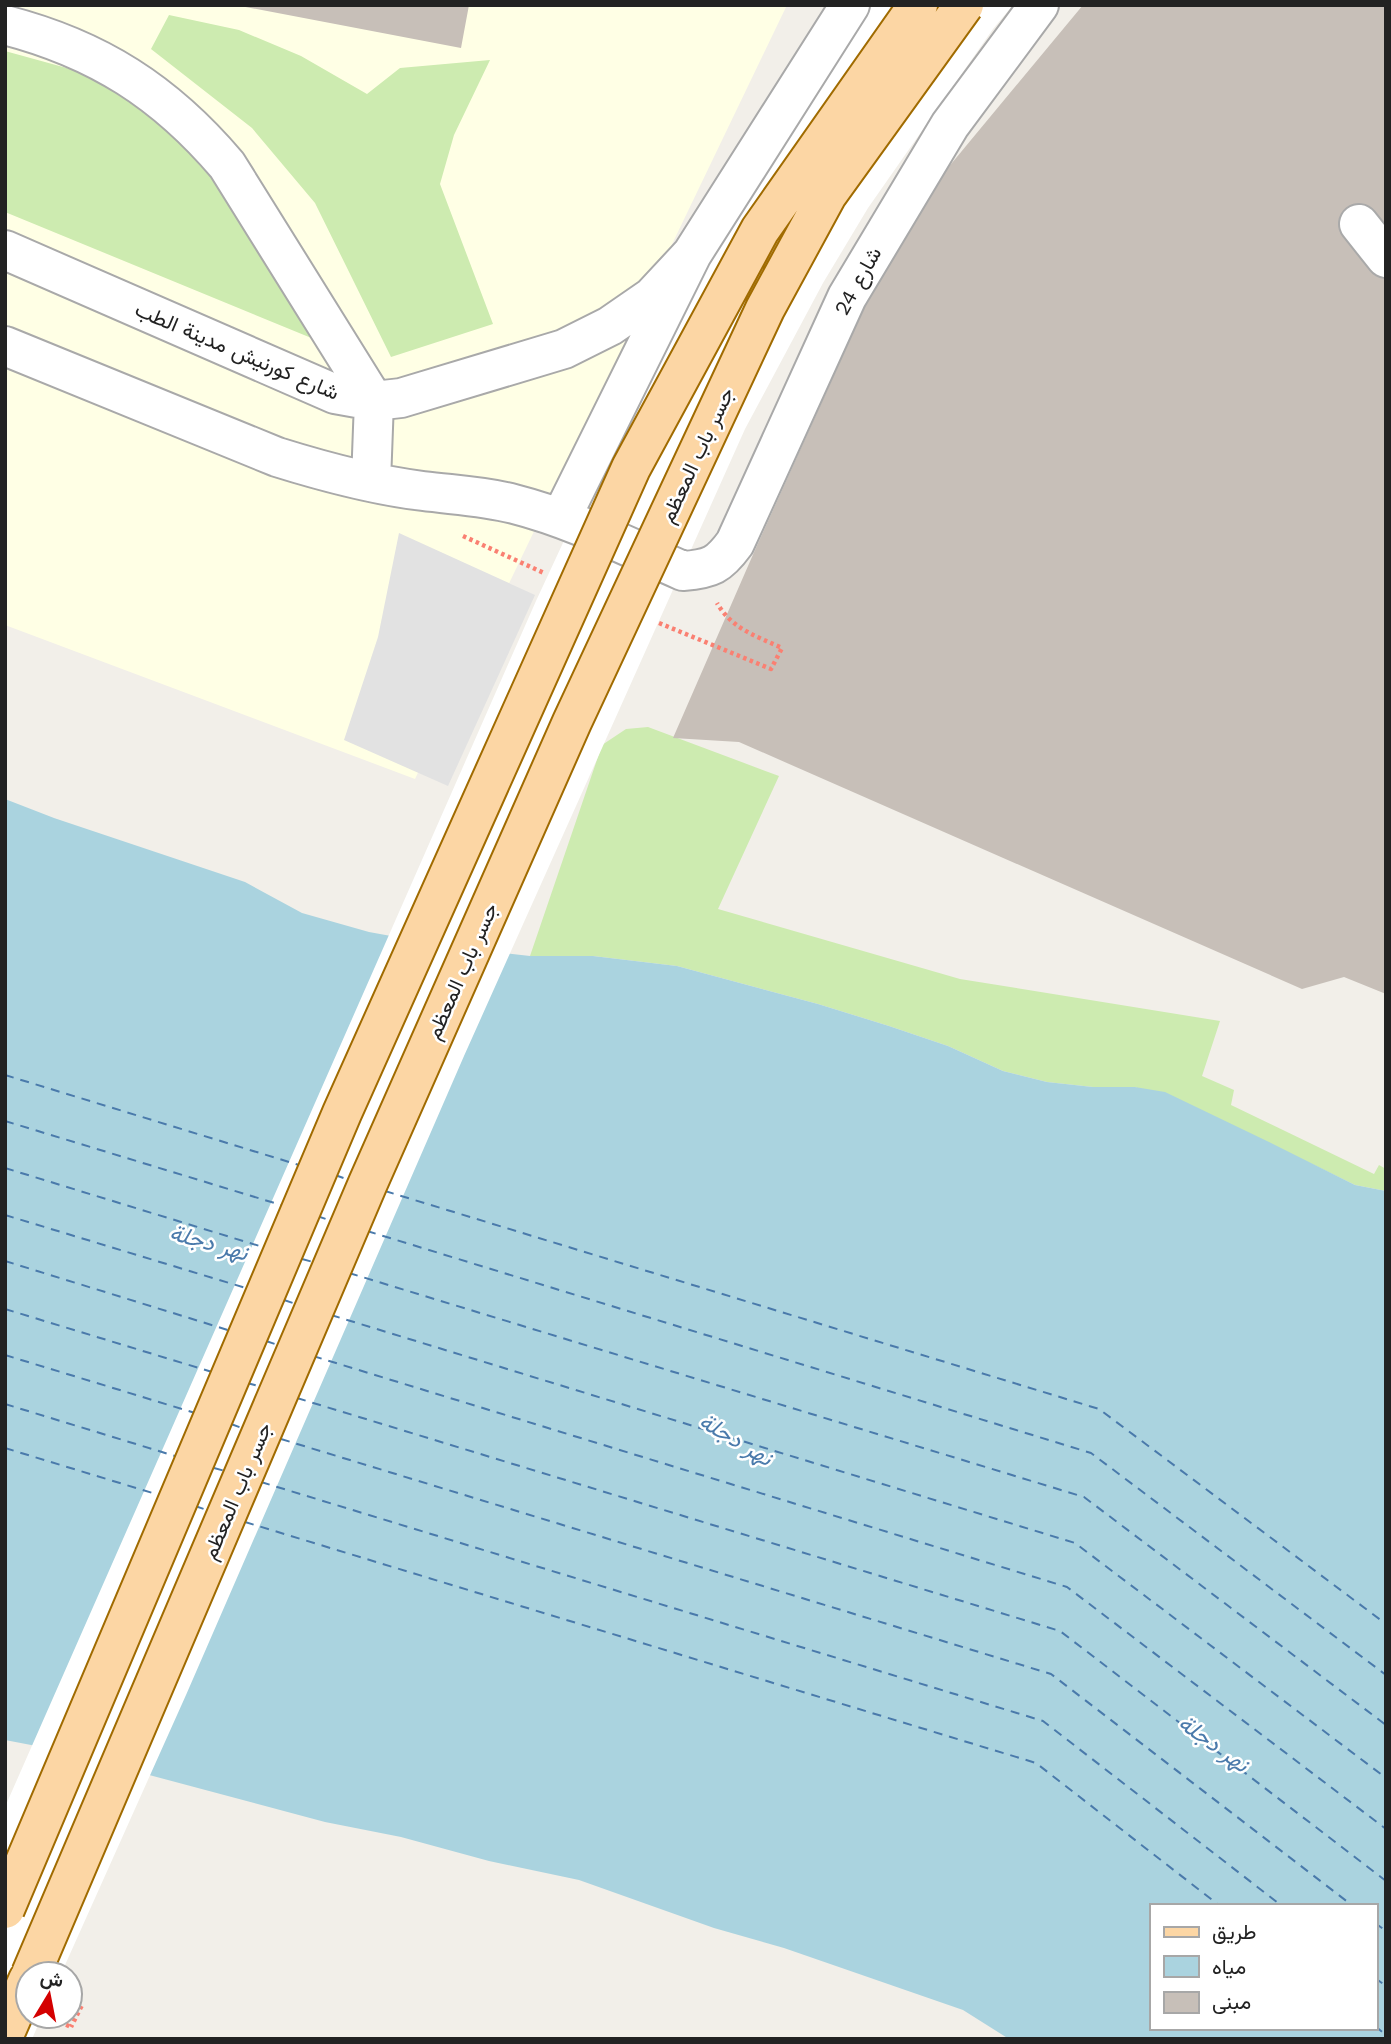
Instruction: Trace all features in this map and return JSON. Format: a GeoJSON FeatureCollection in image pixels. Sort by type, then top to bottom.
{"type":"FeatureCollection","features":[{"type":"Feature","properties":{"kind":"main road"},"geometry":{"type":"LineString","coordinates":[[5,1909],[342,1113],[631,468],[760,230],[918,5]]}},
{"type":"Feature","properties":{"kind":"main road","name":"جسر باب المعظم"},"geometry":{"type":"LineString","coordinates":[[37,1960],[368,1183],[572,722],[765,309],[827,195],[964,5]]}},
{"type":"Feature","properties":{"kind":"main road"},"geometry":{"type":"LineString","coordinates":[[5,2033],[14,2012]]}},
{"type":"Feature","properties":{"kind":"street"},"geometry":{"type":"LineString","coordinates":[[561,518],[692,254],[850,5]]}},
{"type":"Feature","properties":{"kind":"street","name":"شارع 24"},"geometry":{"type":"LineString","coordinates":[[705,570],[723,560],[735,542],[847,297],[950,125],[1039,5]]}},
{"type":"Feature","properties":{"kind":"street"},"geometry":{"type":"LineString","coordinates":[[5,25],[72,46],[141,84],[173,108],[202,135],[227,165],[374,401],[371,482]]}},
{"type":"Feature","properties":{"kind":"street"},"geometry":{"type":"LineString","coordinates":[[1359,224],[1386,257]]}},
{"type":"Feature","properties":{"kind":"street","name":"شارع كورنيش مدينة الطب"},"geometry":{"type":"LineString","coordinates":[[5,250],[335,394],[374,401],[426,392],[564,349],[610,326],[652,297],[692,254]]}},
{"type":"Feature","properties":{"kind":"street"},"geometry":{"type":"LineString","coordinates":[[5,346],[277,457],[371,482],[512,504],[561,518],[684,571],[705,570]]}},
{"type":"Feature","properties":{"kind":"path"},"geometry":{"type":"LineString","coordinates":[[461,534],[578,588]]}},
{"type":"Feature","properties":{"kind":"path"},"geometry":{"type":"LineString","coordinates":[[625,609],[771,669],[782,648],[742,631],[724,614],[711,593],[705,570]]}},
{"type":"Feature","properties":{"kind":"shaded area"},"geometry":{"type":"Polygon","coordinates":[[[5,5],[787,5],[415,779],[5,625],[5,5]]]}},
{"type":"Feature","properties":{"kind":"shaded area"},"geometry":{"type":"Polygon","coordinates":[[[399,533],[535,595],[448,786],[344,740],[378,637],[399,533]]]}},
{"type":"Feature","properties":{"kind":"green space"},"geometry":{"type":"Polygon","coordinates":[[[169,15],[239,30],[301,56],[367,94],[400,68],[490,60],[454,135],[440,184],[493,324],[391,357],[315,203],[252,128],[151,49],[169,15]]]}},
{"type":"Feature","properties":{"kind":"green space"},"geometry":{"type":"Polygon","coordinates":[[[5,51],[103,78],[229,181],[326,344],[5,212],[5,51]]]}},
{"type":"Feature","properties":{"kind":"green space"},"geometry":{"type":"Polygon","coordinates":[[[648,727],[779,776],[718,909],[960,979],[1220,1021],[1202,1076],[1234,1090],[1231,1105],[1374,1174],[1379,1165],[1386,1169],[1386,1191],[1355,1185],[1135,1087],[1093,1087],[1047,1082],[1003,1071],[948,1046],[889,1026],[677,966],[593,956],[530,956],[602,745],[626,729],[648,727]]]}},
{"type":"Feature","properties":{"kind":"water","name":"نهر دجلة"},"geometry":{"type":"Polygon","coordinates":[[[5,799],[245,882],[302,913],[369,932],[446,946],[530,956],[593,956],[677,966],[889,1026],[948,1046],[1003,1071],[1047,1082],[1093,1087],[1135,1087],[1165,1092],[1355,1185],[1386,1191],[1386,2039],[1009,2039],[963,2010],[784,1948],[714,1928],[579,1880],[489,1861],[401,1837],[325,1822],[52,1749],[5,1740],[5,799]]]}},
{"type":"Feature","properties":{"kind":"pier"},"geometry":{"type":"Polygon","coordinates":[[[870,5],[1013,5],[993,29],[868,208],[823,283],[745,429],[464,1056],[186,1695],[67,1960],[14,1960],[14,2030],[36,2030],[32,2039],[5,2039],[5,1807],[536,601],[627,405],[765,156],[870,5]]]}},
{"type":"Feature","properties":{"kind":"building"},"geometry":{"type":"Polygon","coordinates":[[[235,5],[469,5],[461,48],[235,5]]]}},
{"type":"Feature","properties":{"kind":"building"},"geometry":{"type":"Polygon","coordinates":[[[1083,5],[1386,5],[1386,994],[1344,977],[1302,989],[739,742],[673,738],[903,222],[1083,5]]]}},
{"type":"Feature","properties":{"kind":"ferry route"},"geometry":{"type":"LineString","coordinates":[[5,1075],[299,1165]]}},
{"type":"Feature","properties":{"kind":"ferry route"},"geometry":{"type":"LineString","coordinates":[[5,1121],[281,1205]]}},
{"type":"Feature","properties":{"kind":"ferry route"},"geometry":{"type":"LineString","coordinates":[[5,1168],[266,1248]]}},
{"type":"Feature","properties":{"kind":"ferry route"},"geometry":{"type":"LineString","coordinates":[[335,1175],[349,1180]]}},
{"type":"Feature","properties":{"kind":"ferry route"},"geometry":{"type":"LineString","coordinates":[[385,1191],[1099,1409],[1386,1624]]}},
{"type":"Feature","properties":{"kind":"ferry route"},"geometry":{"type":"LineString","coordinates":[[5,1215],[249,1289]]}},
{"type":"Feature","properties":{"kind":"ferry route"},"geometry":{"type":"LineString","coordinates":[[317,1216],[332,1221]]}},
{"type":"Feature","properties":{"kind":"ferry route"},"geometry":{"type":"LineString","coordinates":[[367,1231],[1091,1453],[1386,1675]]}},
{"type":"Feature","properties":{"kind":"ferry route"},"geometry":{"type":"LineString","coordinates":[[302,1259],[313,1262]]}},
{"type":"Feature","properties":{"kind":"ferry route"},"geometry":{"type":"LineString","coordinates":[[5,1261],[231,1331]]}},
{"type":"Feature","properties":{"kind":"ferry route"},"geometry":{"type":"LineString","coordinates":[[349,1273],[1084,1497],[1386,1725]]}},
{"type":"Feature","properties":{"kind":"ferry route"},"geometry":{"type":"LineString","coordinates":[[284,1300],[296,1304]]}},
{"type":"Feature","properties":{"kind":"ferry route"},"geometry":{"type":"LineString","coordinates":[[5,1309],[212,1372]]}},
{"type":"Feature","properties":{"kind":"ferry route"},"geometry":{"type":"LineString","coordinates":[[331,1315],[1075,1543],[1386,1778]]}},
{"type":"Feature","properties":{"kind":"ferry route"},"geometry":{"type":"LineString","coordinates":[[266,1341],[278,1345]]}},
{"type":"Feature","properties":{"kind":"ferry route"},"geometry":{"type":"LineString","coordinates":[[5,1355],[195,1413]]}},
{"type":"Feature","properties":{"kind":"ferry route"},"geometry":{"type":"LineString","coordinates":[[313,1356],[1067,1587],[1386,1829]]}},
{"type":"Feature","properties":{"kind":"ferry route"},"geometry":{"type":"LineString","coordinates":[[247,1383],[262,1387]]}},
{"type":"Feature","properties":{"kind":"ferry route"},"geometry":{"type":"LineString","coordinates":[[297,1398],[1060,1631],[1386,1881]]}},
{"type":"Feature","properties":{"kind":"ferry route"},"geometry":{"type":"LineString","coordinates":[[5,1404],[175,1456]]}},
{"type":"Feature","properties":{"kind":"ferry route"},"geometry":{"type":"LineString","coordinates":[[231,1424],[242,1428]]}},
{"type":"Feature","properties":{"kind":"ferry route"},"geometry":{"type":"LineString","coordinates":[[281,1439],[1051,1674],[1350,1904]]}},
{"type":"Feature","properties":{"kind":"ferry route"},"geometry":{"type":"LineString","coordinates":[[5,1448],[159,1495]]}},
{"type":"Feature","properties":{"kind":"ferry route"},"geometry":{"type":"LineString","coordinates":[[214,1468],[225,1471]]}},
{"type":"Feature","properties":{"kind":"ferry route"},"geometry":{"type":"LineString","coordinates":[[261,1482],[1043,1721],[1279,1904]]}},
{"type":"Feature","properties":{"kind":"ferry route"},"geometry":{"type":"LineString","coordinates":[[195,1506],[210,1511]]}},
{"type":"Feature","properties":{"kind":"ferry route"},"geometry":{"type":"LineString","coordinates":[[245,1522],[1036,1763],[1217,1904]]}},
{"type":"Feature","properties":{"kind":"ferry route"},"geometry":{"type":"LineString","coordinates":[[1377,1924],[1386,1931]]}},
{"type":"Feature","properties":{"kind":"ferry route"},"geometry":{"type":"LineString","coordinates":[[1377,1979],[1386,1986]]}},
{"type":"Feature","properties":{"kind":"ferry route"},"geometry":{"type":"LineString","coordinates":[[1377,2028],[1386,2035]]}}]}
